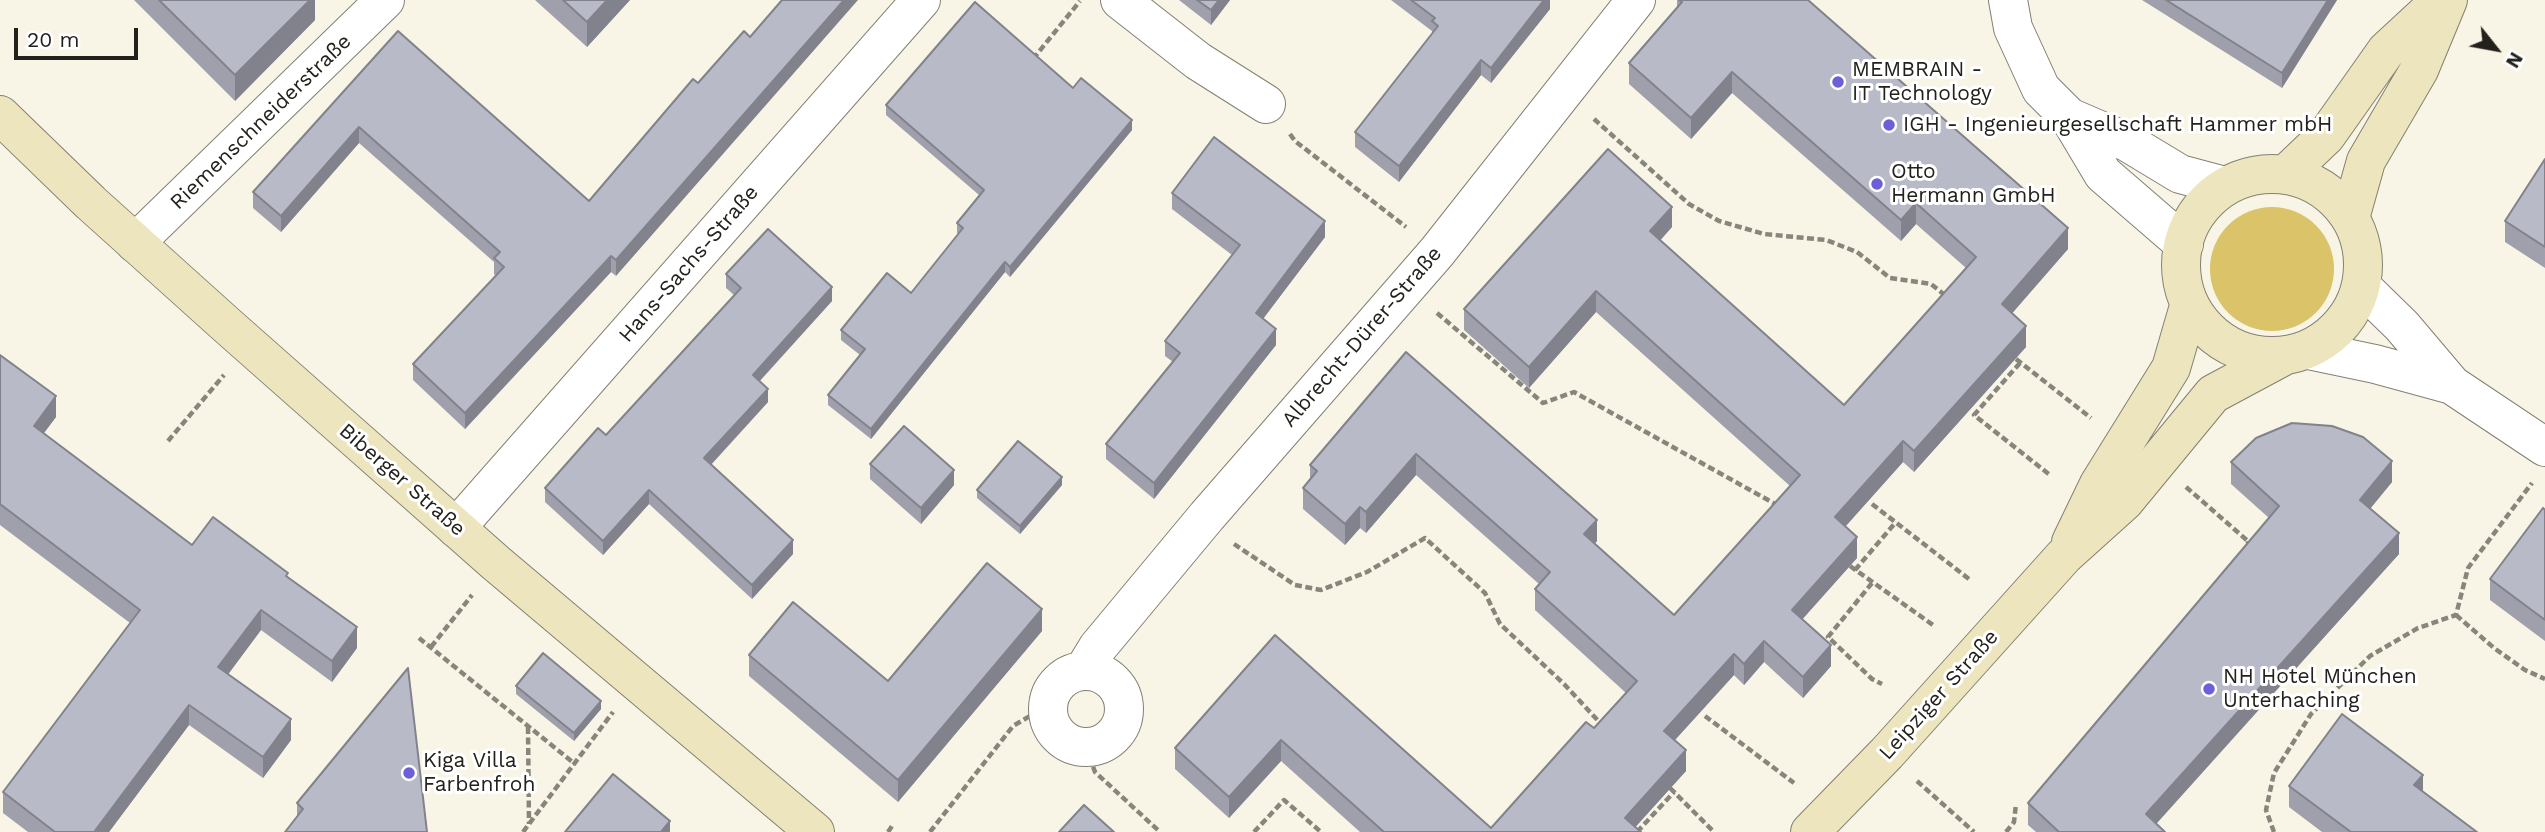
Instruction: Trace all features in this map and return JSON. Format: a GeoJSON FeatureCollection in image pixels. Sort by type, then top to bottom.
{"type":"FeatureCollection","features":[{"type":"Feature","properties":{"kind":"main road"},"geometry":{"type":"LineString","coordinates":[[2285,175],[2326,136],[2386,51],[2441,0]]}},
{"type":"Feature","properties":{"kind":"main road"},"geometry":{"type":"LineString","coordinates":[[2350,218],[2366,160],[2419,70],[2448,0]]}},
{"type":"Feature","properties":{"kind":"main road","name":"Biberger Straße"},"geometry":{"type":"LineString","coordinates":[[0,115],[135,243],[456,528],[816,832]]}},
{"type":"Feature","properties":{"kind":"main road"},"geometry":{"type":"LineString","coordinates":[[2285,175],[2310,182],[2333,197],[2350,218],[2359,239],[2363,262],[2361,286],[2350,313],[2332,334],[2295,353],[2254,356],[2228,346],[2205,329],[2189,306],[2181,280],[2180,262],[2189,226],[2204,203],[2225,186],[2254,176],[2285,175]]}},
{"type":"Feature","properties":{"kind":"main road","name":"Leipziger Straße"},"geometry":{"type":"LineString","coordinates":[[2064,556],[2099,484],[2171,368],[2189,306]]}},
{"type":"Feature","properties":{"kind":"main road","name":"Leipziger Straße"},"geometry":{"type":"LineString","coordinates":[[1810,832],[1887,753],[2064,556],[2124,502],[2213,394],[2295,353]]}},
{"type":"Feature","properties":{"kind":"street","name":"Riemenschneiderstraße"},"geometry":{"type":"LineString","coordinates":[[135,243],[385,0]]}},
{"type":"Feature","properties":{"kind":"street","name":"Hans-Sachs-Straße"},"geometry":{"type":"LineString","coordinates":[[456,528],[921,0]]}},
{"type":"Feature","properties":{"kind":"street"},"geometry":{"type":"LineString","coordinates":[[1119,0],[1198,61],[1266,104]]}},
{"type":"Feature","properties":{"kind":"street","name":"Albrecht-Dürer-Straße"},"geometry":{"type":"LineString","coordinates":[[1047,706],[1053,689],[1066,676],[1084,670],[1098,647],[1207,516],[1437,252],[1636,0]]}},
{"type":"Feature","properties":{"kind":"street"},"geometry":{"type":"LineString","coordinates":[[2008,0],[2013,28],[2041,89],[2069,117],[2104,174],[2184,244]]}},
{"type":"Feature","properties":{"kind":"street"},"geometry":{"type":"LineString","coordinates":[[2069,117],[2127,142],[2180,174],[2225,186]]}},
{"type":"Feature","properties":{"kind":"street"},"geometry":{"type":"LineString","coordinates":[[2361,286],[2402,326],[2452,385],[2545,447]]}},
{"type":"Feature","properties":{"kind":"street"},"geometry":{"type":"LineString","coordinates":[[2295,353],[2375,364],[2452,385]]}},
{"type":"Feature","properties":{"kind":"street"},"geometry":{"type":"LineString","coordinates":[[1047,706],[1051,726],[1066,742],[1086,747],[1105,742],[1119,727],[1124,708],[1119,689],[1104,675],[1084,670]]}},
{"type":"Feature","properties":{"kind":"path"},"geometry":{"type":"LineString","coordinates":[[1028,65],[1080,0]]}},
{"type":"Feature","properties":{"kind":"path"},"geometry":{"type":"LineString","coordinates":[[1564,92],[1689,204],[1719,221],[1764,234],[1826,240],[1857,252],[1890,278],[1931,284],[1949,298]]}},
{"type":"Feature","properties":{"kind":"path"},"geometry":{"type":"LineString","coordinates":[[1266,104],[1295,141],[1437,252]]}},
{"type":"Feature","properties":{"kind":"path"},"geometry":{"type":"LineString","coordinates":[[1407,287],[1543,403],[1574,392],[1787,510]]}},
{"type":"Feature","properties":{"kind":"path"},"geometry":{"type":"LineString","coordinates":[[168,441],[249,345]]}},
{"type":"Feature","properties":{"kind":"path"},"geometry":{"type":"LineString","coordinates":[[2050,475],[1974,415],[2018,361],[2091,418]]}},
{"type":"Feature","properties":{"kind":"path"},"geometry":{"type":"LineString","coordinates":[[2185,487],[2249,542],[2241,551]]}},
{"type":"Feature","properties":{"kind":"path"},"geometry":{"type":"LineString","coordinates":[[2456,615],[2468,568],[2525,491]]}},
{"type":"Feature","properties":{"kind":"path"},"geometry":{"type":"LineString","coordinates":[[1872,504],[1969,579]]}},
{"type":"Feature","properties":{"kind":"path"},"geometry":{"type":"LineString","coordinates":[[1207,516],[1230,540],[1256,561],[1295,585],[1321,590],[1367,572],[1425,538],[1485,593],[1500,624],[1564,684],[1610,733]]}},
{"type":"Feature","properties":{"kind":"path"},"geometry":{"type":"LineString","coordinates":[[1896,522],[1852,568],[1933,625]]}},
{"type":"Feature","properties":{"kind":"path"},"geometry":{"type":"LineString","coordinates":[[431,647],[496,563]]}},
{"type":"Feature","properties":{"kind":"path"},"geometry":{"type":"LineString","coordinates":[[1872,583],[1828,637],[1872,679],[1882,684]]}},
{"type":"Feature","properties":{"kind":"path"},"geometry":{"type":"LineString","coordinates":[[2456,615],[2494,648],[2525,670],[2545,679]]}},
{"type":"Feature","properties":{"kind":"path"},"geometry":{"type":"LineString","coordinates":[[2274,832],[2266,810],[2274,773],[2311,714],[2370,656],[2418,628],[2456,615]]}},
{"type":"Feature","properties":{"kind":"path"},"geometry":{"type":"LineString","coordinates":[[419,638],[575,764]]}},
{"type":"Feature","properties":{"kind":"path"},"geometry":{"type":"LineString","coordinates":[[523,832],[638,682]]}},
{"type":"Feature","properties":{"kind":"path"},"geometry":{"type":"LineString","coordinates":[[930,832],[1013,726],[1047,706]]}},
{"type":"Feature","properties":{"kind":"path"},"geometry":{"type":"LineString","coordinates":[[1705,716],[1794,783]]}},
{"type":"Feature","properties":{"kind":"path"},"geometry":{"type":"LineString","coordinates":[[528,726],[529,824]]}},
{"type":"Feature","properties":{"kind":"path"},"geometry":{"type":"LineString","coordinates":[[1086,747],[1094,772],[1160,832]]}},
{"type":"Feature","properties":{"kind":"path"},"geometry":{"type":"LineString","coordinates":[[1887,753],[1973,832]]}},
{"type":"Feature","properties":{"kind":"path"},"geometry":{"type":"LineString","coordinates":[[1637,832],[1672,790],[1714,832]]}},
{"type":"Feature","properties":{"kind":"path"},"geometry":{"type":"LineString","coordinates":[[1254,832],[1284,800],[1321,832]]}},
{"type":"Feature","properties":{"kind":"path"},"geometry":{"type":"LineString","coordinates":[[2006,832],[2014,822],[2016,804]]}},
{"type":"Feature","properties":{"kind":"path"},"geometry":{"type":"LineString","coordinates":[[888,832],[892,826]]}},
{"type":"Feature","properties":{"kind":"shaded area"},"geometry":{"type":"Polygon","coordinates":[[[2272,207],[2296,212],[2316,225],[2329,245],[2334,269],[2329,293],[2316,313],[2296,326],[2272,331],[2248,326],[2228,313],[2215,293],[2210,269],[2215,245],[2228,225],[2248,212],[2272,207]]]}},
{"type":"Feature","properties":{"kind":"building"},"geometry":{"type":"Polygon","coordinates":[[[159,0],[310,0],[235,75],[159,0]]]}},
{"type":"Feature","properties":{"kind":"building"},"geometry":{"type":"Polygon","coordinates":[[[563,0],[607,0],[587,22],[563,0]]]}},
{"type":"Feature","properties":{"kind":"building"},"geometry":{"type":"Polygon","coordinates":[[[782,0],[844,0],[616,260],[611,256],[465,413],[413,364],[504,267],[494,258],[500,252],[359,127],[281,216],[253,192],[398,31],[589,201],[693,79],[698,83],[744,31],[750,37],[782,0]]]}},
{"type":"Feature","properties":{"kind":"building"},"geometry":{"type":"Polygon","coordinates":[[[1197,0],[1219,0],[1211,10],[1197,0]]]}},
{"type":"Feature","properties":{"kind":"building"},"geometry":{"type":"Polygon","coordinates":[[[1411,0],[1544,0],[1491,68],[1481,60],[1399,166],[1355,132],[1438,26],[1432,21],[1435,18],[1411,0]]]}},
{"type":"Feature","properties":{"kind":"building"},"geometry":{"type":"Polygon","coordinates":[[[1679,0],[1808,0],[2068,228],[2002,304],[2026,326],[1914,451],[1903,441],[1835,517],[1857,537],[1792,610],[1831,645],[1803,677],[1764,641],[1744,664],[1734,654],[1664,731],[1686,750],[1625,818],[1641,832],[1384,832],[1281,740],[1229,797],[1175,748],[1275,635],[1491,828],[1586,722],[1594,728],[1637,681],[1535,589],[1550,572],[1416,454],[1366,512],[1360,507],[1345,524],[1303,488],[1317,471],[1310,465],[1406,352],[1597,520],[1584,534],[1674,615],[1800,475],[1596,291],[1529,367],[1464,309],[1608,149],[1672,207],[1650,231],[1844,405],[1976,257],[1916,203],[1901,220],[1732,72],[1691,118],[1629,63],[1682,2],[1679,0]]]}},
{"type":"Feature","properties":{"kind":"building"},"geometry":{"type":"Polygon","coordinates":[[[2166,0],[2328,0],[2282,73],[2166,0]]]}},
{"type":"Feature","properties":{"kind":"building"},"geometry":{"type":"Polygon","coordinates":[[[975,2],[1073,88],[1081,78],[1132,120],[1010,267],[1005,262],[871,429],[828,395],[865,349],[841,330],[887,273],[911,293],[963,228],[957,223],[984,190],[886,105],[975,2]]]}},
{"type":"Feature","properties":{"kind":"building"},"geometry":{"type":"Polygon","coordinates":[[[1214,137],[1325,221],[1256,313],[1276,329],[1154,483],[1106,444],[1180,353],[1165,341],[1240,245],[1172,193],[1214,137]]]}},
{"type":"Feature","properties":{"kind":"building"},"geometry":{"type":"Polygon","coordinates":[[[2545,159],[2545,247],[2505,221],[2545,159]]]}},
{"type":"Feature","properties":{"kind":"building"},"geometry":{"type":"Polygon","coordinates":[[[768,229],[832,287],[753,375],[768,389],[704,458],[793,540],[752,585],[649,490],[603,541],[545,488],[598,428],[606,435],[741,288],[726,274],[768,229]]]}},
{"type":"Feature","properties":{"kind":"building"},"geometry":{"type":"Polygon","coordinates":[[[0,355],[56,396],[34,426],[192,545],[213,517],[288,573],[286,576],[357,627],[332,661],[261,610],[218,667],[291,719],[263,757],[189,705],[94,832],[55,832],[3,792],[140,610],[0,504],[0,355]]]}},
{"type":"Feature","properties":{"kind":"building","name":"NH Hotel München Unterhaching"},"geometry":{"type":"Polygon","coordinates":[[[2292,423],[2332,426],[2363,437],[2392,461],[2360,500],[2399,533],[2146,814],[2165,832],[2059,832],[2028,803],[2279,506],[2231,462],[2256,438],[2292,423]]]}},
{"type":"Feature","properties":{"kind":"building"},"geometry":{"type":"Polygon","coordinates":[[[904,426],[954,470],[921,508],[870,464],[904,426]]]}},
{"type":"Feature","properties":{"kind":"building"},"geometry":{"type":"Polygon","coordinates":[[[1018,441],[1062,477],[1020,526],[977,490],[1018,441]]]}},
{"type":"Feature","properties":{"kind":"building"},"geometry":{"type":"Polygon","coordinates":[[[2543,508],[2545,510],[2545,620],[2490,579],[2543,508]]]}},
{"type":"Feature","properties":{"kind":"building"},"geometry":{"type":"Polygon","coordinates":[[[987,563],[1042,609],[898,780],[749,655],[793,602],[888,681],[987,563]]]}},
{"type":"Feature","properties":{"kind":"building"},"geometry":{"type":"Polygon","coordinates":[[[543,653],[601,701],[574,733],[516,686],[543,653]]]}},
{"type":"Feature","properties":{"kind":"building"},"geometry":{"type":"Polygon","coordinates":[[[408,668],[427,832],[285,832],[303,809],[297,803],[408,668]]]}},
{"type":"Feature","properties":{"kind":"building"},"geometry":{"type":"Polygon","coordinates":[[[2342,714],[2423,775],[2414,785],[2477,832],[2351,832],[2289,786],[2342,714]]]}},
{"type":"Feature","properties":{"kind":"building"},"geometry":{"type":"Polygon","coordinates":[[[613,774],[670,821],[661,832],[565,832],[613,774]]]}},
{"type":"Feature","properties":{"kind":"building"},"geometry":{"type":"Polygon","coordinates":[[[1084,805],[1114,832],[1059,832],[1084,805]]]}},
{"type":"Feature","properties":{"kind":"place","name":"MEMBRAIN - IT Technology"},"geometry":{"type":"Point","coordinates":[1838,82]}},
{"type":"Feature","properties":{"kind":"place","name":"IGH - Ingenieurgesellschaft Hammer mbH"},"geometry":{"type":"Point","coordinates":[1889,125]}},
{"type":"Feature","properties":{"kind":"place","name":"Otto Hermann GmbH"},"geometry":{"type":"Point","coordinates":[1877,184]}},
{"type":"Feature","properties":{"kind":"place","name":"NH Hotel München Unterhaching"},"geometry":{"type":"Point","coordinates":[2209,689]}},
{"type":"Feature","properties":{"kind":"place","name":"Kiga Villa Farbenfroh"},"geometry":{"type":"Point","coordinates":[409,773]}}]}
